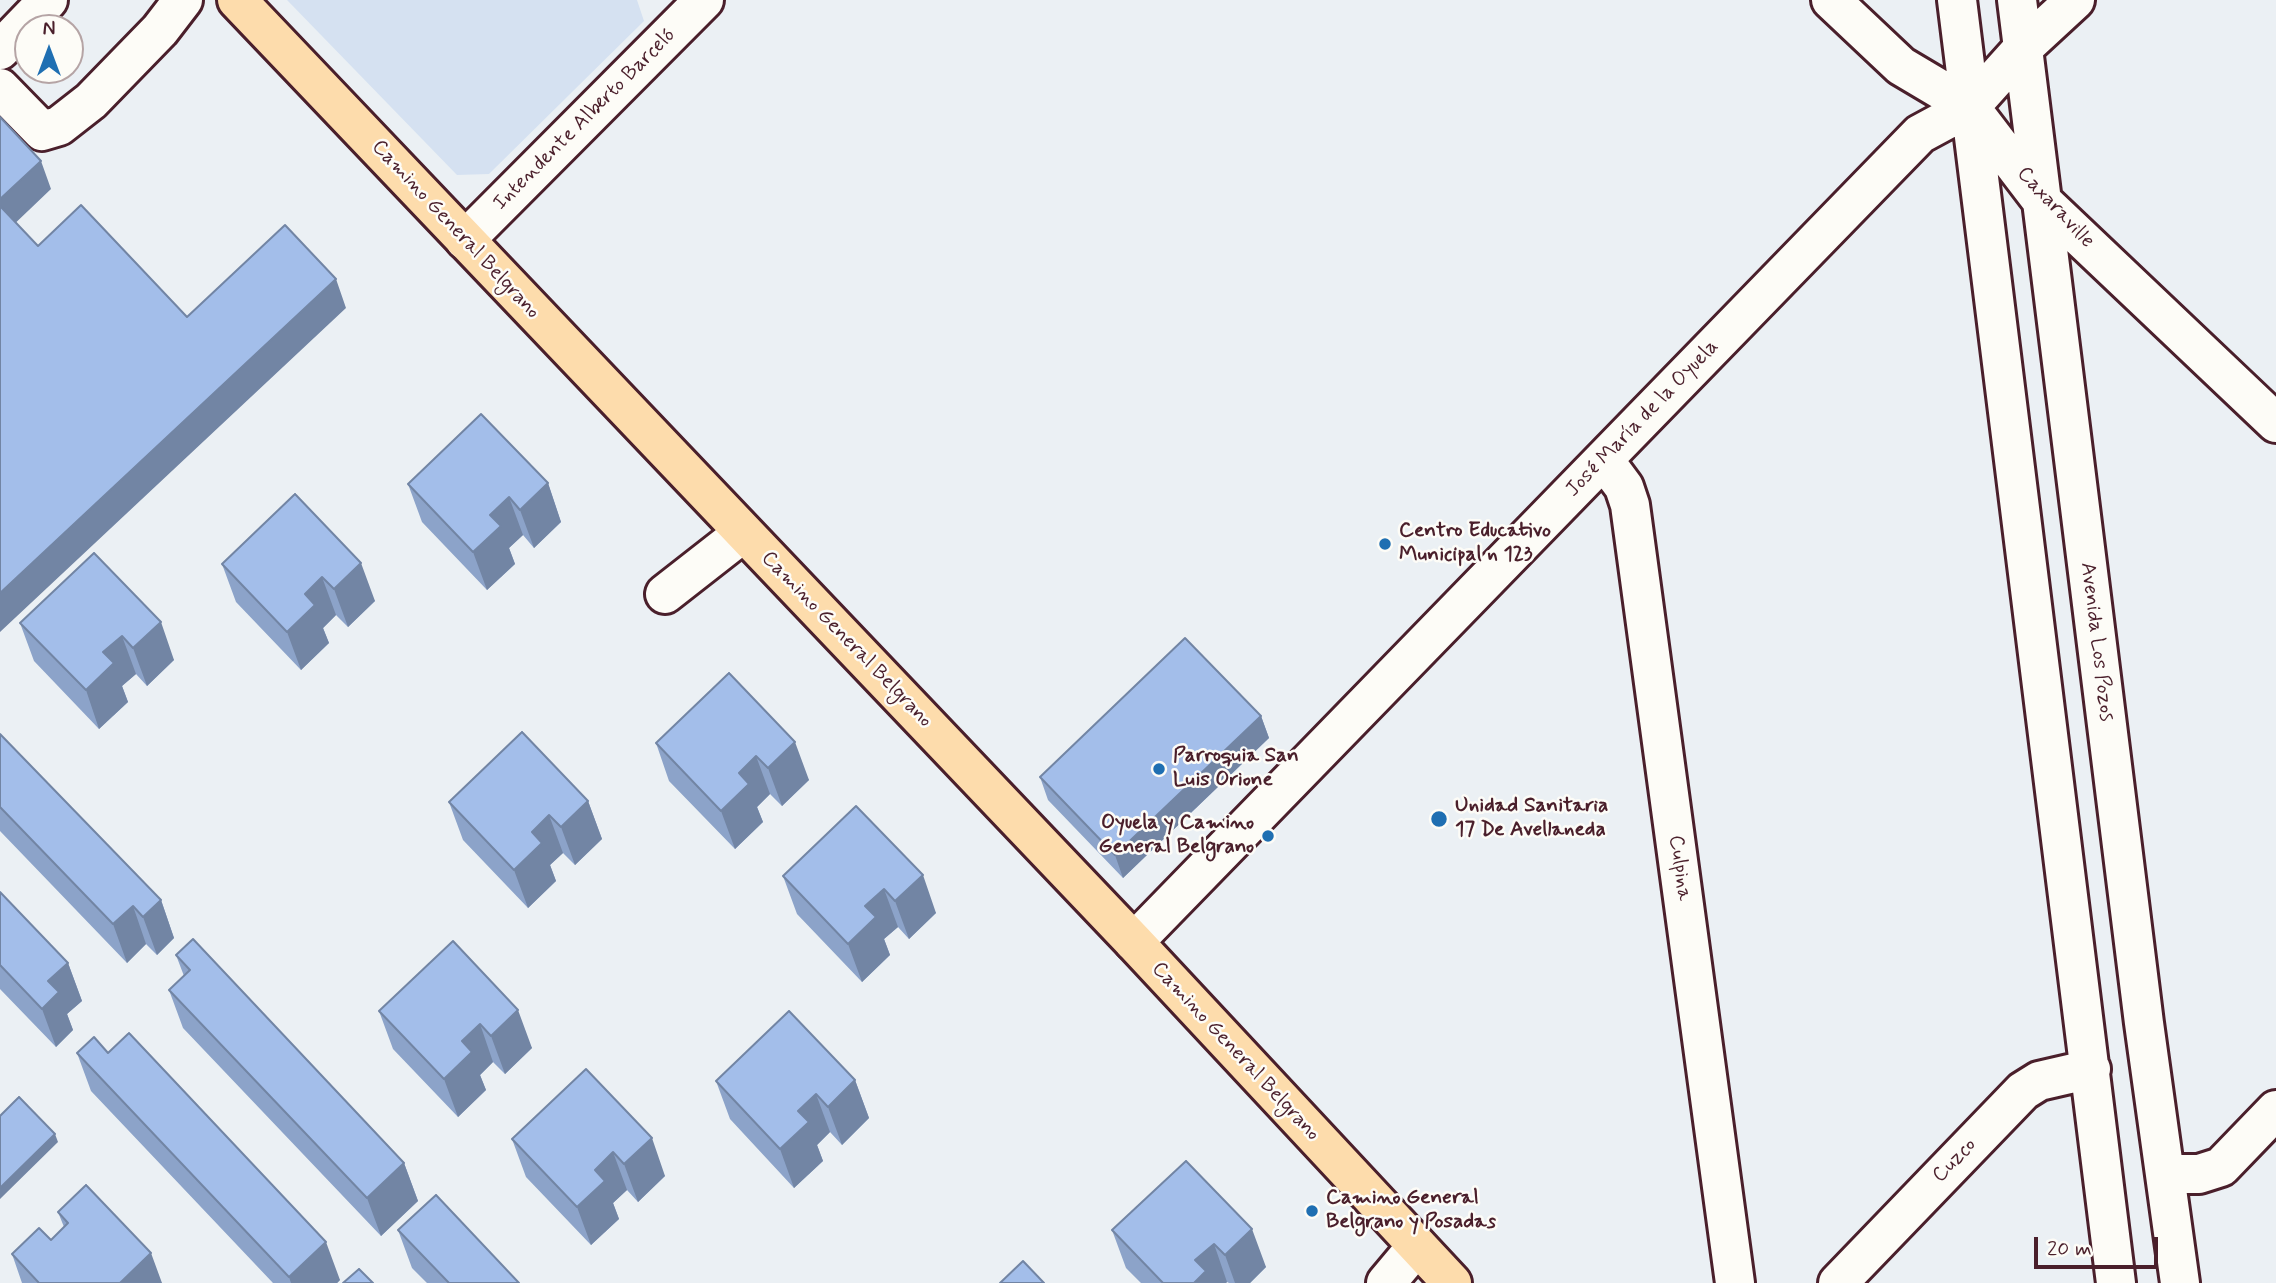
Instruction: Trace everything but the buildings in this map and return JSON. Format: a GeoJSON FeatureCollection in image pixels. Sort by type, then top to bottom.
{"type":"FeatureCollection","features":[{"type":"Feature","properties":{"kind":"main road","name":"Camino General Belgrano"},"geometry":{"type":"LineString","coordinates":[[237,0],[1134,943],[1452,1283]]}},
{"type":"Feature","properties":{"kind":"street"},"geometry":{"type":"LineString","coordinates":[[0,50],[48,0]]}},
{"type":"Feature","properties":{"kind":"street"},"geometry":{"type":"LineString","coordinates":[[0,88],[42,131],[60,126],[91,101],[160,30],[183,0]]}},
{"type":"Feature","properties":{"kind":"street","name":"Intendente Alberto Barceló"},"geometry":{"type":"LineString","coordinates":[[465,240],[704,0]]}},
{"type":"Feature","properties":{"kind":"street","name":"Caxaraville"},"geometry":{"type":"LineString","coordinates":[[1831,0],[1902,66],[1970,107],[2041,200],[2276,423]]}},
{"type":"Feature","properties":{"kind":"street"},"geometry":{"type":"LineString","coordinates":[[1957,0],[2116,1283]]}},
{"type":"Feature","properties":{"kind":"street","name":"Avenida Los Pozos"},"geometry":{"type":"LineString","coordinates":[[2017,0],[2180,1283]]}},
{"type":"Feature","properties":{"kind":"street","name":"José María de la Oyuela"},"geometry":{"type":"LineString","coordinates":[[1134,943],[1920,134],[1970,107],[2023,48],[2075,0]]}},
{"type":"Feature","properties":{"kind":"street","name":"Culpina"},"geometry":{"type":"LineString","coordinates":[[1604,460],[1624,487],[1630,505],[1735,1283]]}},
{"type":"Feature","properties":{"kind":"street"},"geometry":{"type":"LineString","coordinates":[[666,594],[743,533]]}},
{"type":"Feature","properties":{"kind":"street","name":"Cuzco"},"geometry":{"type":"LineString","coordinates":[[1838,1283],[2023,1091],[2039,1081],[2091,1069]]}},
{"type":"Feature","properties":{"kind":"street"},"geometry":{"type":"LineString","coordinates":[[2165,1174],[2199,1174],[2221,1167],[2276,1110]]}},
{"type":"Feature","properties":{"kind":"street"},"geometry":{"type":"LineString","coordinates":[[1386,1283],[1417,1246]]}},
{"type":"Feature","properties":{"kind":"shaded area"},"geometry":{"type":"Polygon","coordinates":[[[287,0],[637,0],[644,21],[489,174],[457,175],[287,0]]]}},
{"type":"Feature","properties":{"kind":"place","name":"Centro Educativo Municipal n 123"},"geometry":{"type":"Point","coordinates":[1385,544]}},
{"type":"Feature","properties":{"kind":"place","name":"Parroquia San Luis Orione"},"geometry":{"type":"Point","coordinates":[1159,769]}},
{"type":"Feature","properties":{"kind":"place","name":"Unidad Sanitaria 17 De Avellaneda"},"geometry":{"type":"Point","coordinates":[1439,819]}},
{"type":"Feature","properties":{"kind":"place","name":"Oyuela y Camino General Belgrano"},"geometry":{"type":"Point","coordinates":[1268,836]}},
{"type":"Feature","properties":{"kind":"place","name":"Camino General Belgrano y Posadas"},"geometry":{"type":"Point","coordinates":[1312,1211]}}]}
